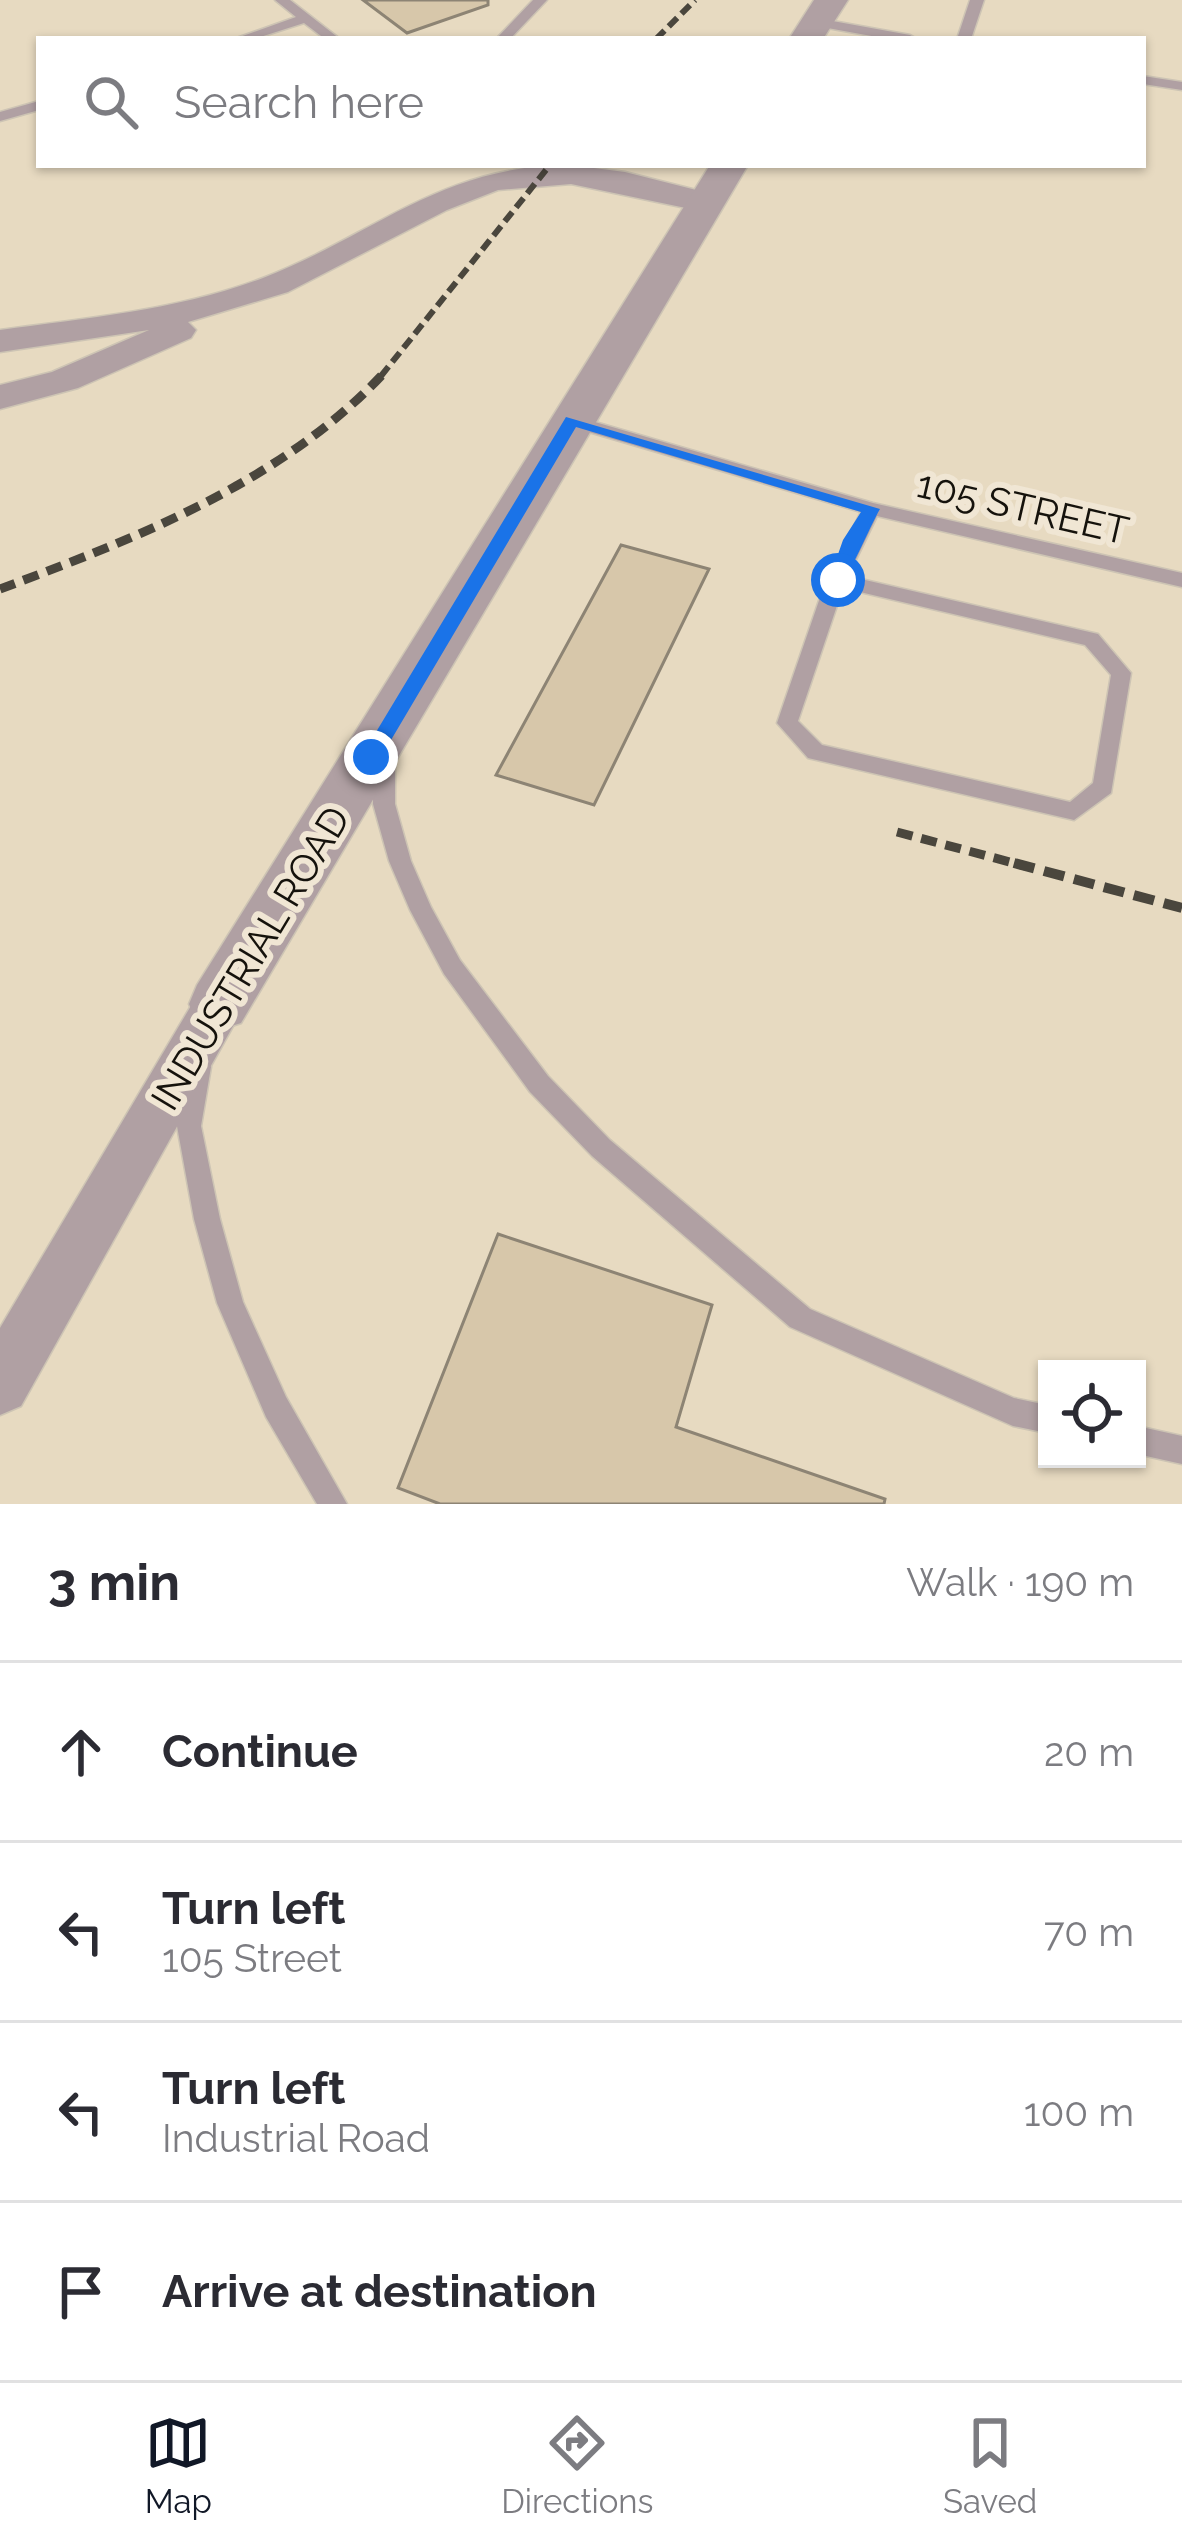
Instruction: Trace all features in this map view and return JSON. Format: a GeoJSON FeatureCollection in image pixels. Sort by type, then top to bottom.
{"type":"FeatureCollection","features":[{"type":"Feature","properties":{"kind":"street"},"geometry":{"type":"LineString","coordinates":[[0,397],[102,364],[279,284],[469,189],[517,177],[717,183]]}},
{"type":"Feature","properties":{"kind":"street","name":"INDUSTRIAL ROAD"},"geometry":{"type":"LineString","coordinates":[[0,1385],[219,1004],[717,183]]}},
{"type":"Feature","properties":{"kind":"street"},"geometry":{"type":"LineString","coordinates":[[0,341],[195,310],[279,284]]}},
{"type":"Feature","properties":{"kind":"lane"},"geometry":{"type":"LineString","coordinates":[[283,0],[329,36]]}},
{"type":"Feature","properties":{"kind":"lane"},"geometry":{"type":"LineString","coordinates":[[506,36],[540,0]]}},
{"type":"Feature","properties":{"kind":"lane"},"geometry":{"type":"LineString","coordinates":[[965,36],[977,0]]}},
{"type":"Feature","properties":{"kind":"lane"},"geometry":{"type":"LineString","coordinates":[[250,36],[305,18]]}},
{"type":"Feature","properties":{"kind":"lane"},"geometry":{"type":"LineString","coordinates":[[818,20],[895,36]]}},
{"type":"Feature","properties":{"kind":"lane"},"geometry":{"type":"LineString","coordinates":[[1146,80],[1182,86]]}},
{"type":"Feature","properties":{"kind":"lane"},"geometry":{"type":"LineString","coordinates":[[0,117],[36,106]]}},
{"type":"Feature","properties":{"kind":"lane","name":"105 STREET"},"geometry":{"type":"LineString","coordinates":[[572,421],[872,509],[1182,580]]}},
{"type":"Feature","properties":{"kind":"lane"},"geometry":{"type":"LineString","coordinates":[[838,580],[1091,639],[1121,674],[1103,787],[1074,811],[814,752],[787,723],[852,540],[872,509]]}},
{"type":"Feature","properties":{"kind":"lane"},"geometry":{"type":"LineString","coordinates":[[394,713],[382,761],[385,804],[400,861],[452,967],[539,1084],[602,1148],[800,1318],[1013,1412],[1038,1417]]}},
{"type":"Feature","properties":{"kind":"lane"},"geometry":{"type":"LineString","coordinates":[[219,1004],[200,1062],[190,1126],[207,1219],[230,1304],[276,1407],[333,1504]]}},
{"type":"Feature","properties":{"kind":"lane"},"geometry":{"type":"LineString","coordinates":[[1146,1442],[1182,1450]]}},
{"type":"Feature","properties":{"kind":"shaded area"},"geometry":{"type":"Polygon","coordinates":[[[0,0],[1182,0],[1182,1504],[0,1504],[0,0]]]}},
{"type":"Feature","properties":{"kind":"building"},"geometry":{"type":"Polygon","coordinates":[[[363,0],[488,0],[488,5],[407,33],[363,0]]]}},
{"type":"Feature","properties":{"kind":"building"},"geometry":{"type":"Polygon","coordinates":[[[621,545],[709,569],[594,805],[496,775],[621,545]]]}},
{"type":"Feature","properties":{"kind":"building"},"geometry":{"type":"Polygon","coordinates":[[[498,1234],[712,1305],[676,1427],[885,1499],[884,1504],[440,1504],[398,1488],[498,1234]]]}},
{"type":"Feature","properties":{"kind":"railway"},"geometry":{"type":"LineString","coordinates":[[659,36],[695,0]]}},
{"type":"Feature","properties":{"kind":"railway"},"geometry":{"type":"LineString","coordinates":[[382,375],[548,168]]}},
{"type":"Feature","properties":{"kind":"railway"},"geometry":{"type":"LineString","coordinates":[[0,589],[155,527],[254,476],[300,446],[382,375]]}},
{"type":"Feature","properties":{"kind":"railway"},"geometry":{"type":"LineString","coordinates":[[897,832],[1025,866]]}},
{"type":"Feature","properties":{"kind":"railway"},"geometry":{"type":"LineString","coordinates":[[1014,863],[1182,908]]}},
{"type":"Feature","properties":{"kind":"route"},"geometry":{"type":"LineString","coordinates":[[371,757],[572,421],[872,509],[852,540],[838,580]]}}]}
